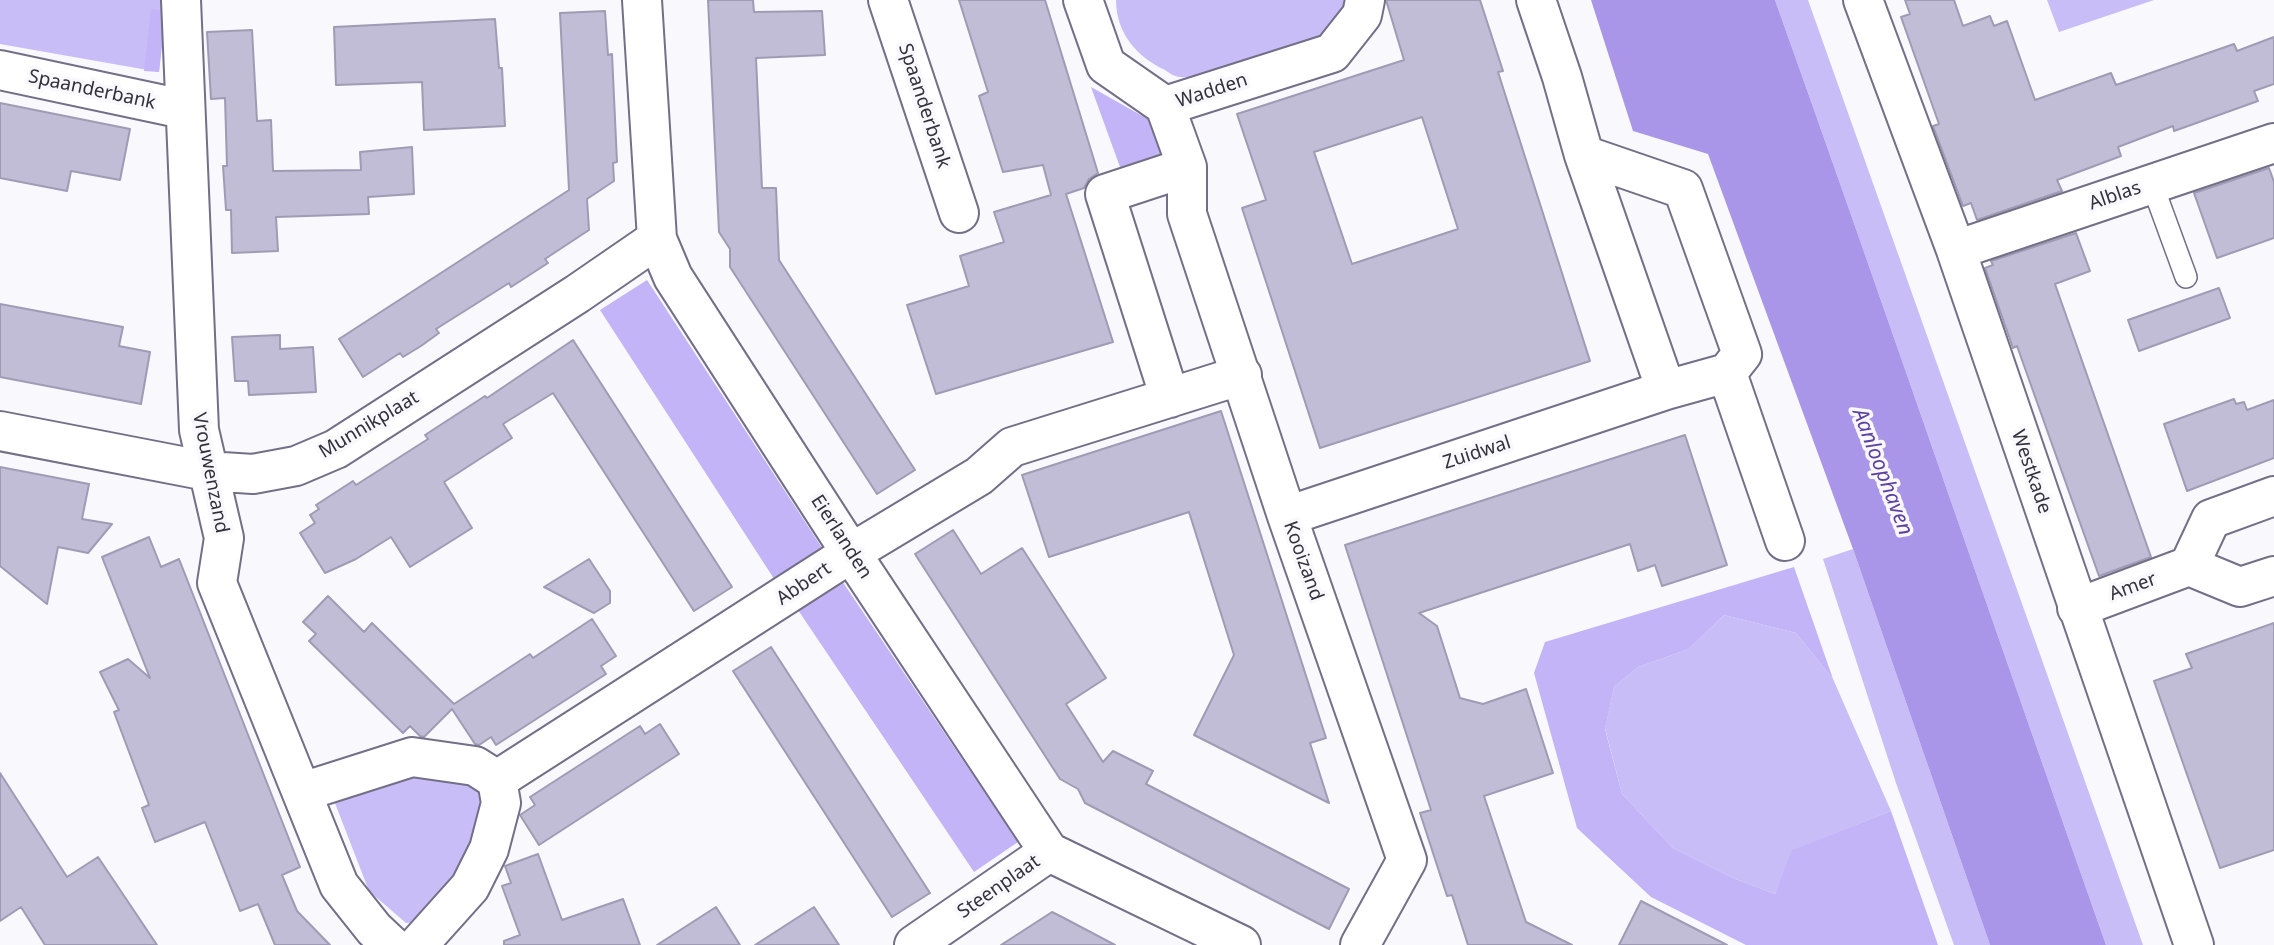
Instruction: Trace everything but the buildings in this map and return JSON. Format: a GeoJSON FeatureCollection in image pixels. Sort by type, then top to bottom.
{"type":"FeatureCollection","features":[{"type":"Feature","properties":{"kind":"street"},"geometry":{"type":"LineString","coordinates":[[181,0],[194,0]]}},
{"type":"Feature","properties":{"kind":"street","name":"Vrouwenzand"},"geometry":{"type":"LineString","coordinates":[[181,0],[183,109],[198,430],[224,538],[217,583],[339,885],[374,929],[391,945]]}},
{"type":"Feature","properties":{"kind":"street","name":"Eierlanden"},"geometry":{"type":"LineString","coordinates":[[642,0],[657,239],[673,277],[1049,852]]}},
{"type":"Feature","properties":{"kind":"street","name":"Spaanderbank"},"geometry":{"type":"LineString","coordinates":[[888,0],[959,213]]}},
{"type":"Feature","properties":{"kind":"street","name":"Wadden"},"geometry":{"type":"LineString","coordinates":[[1083,0],[1106,65],[1165,106],[1332,53],[1362,15],[1365,0]]}},
{"type":"Feature","properties":{"kind":"street"},"geometry":{"type":"LineString","coordinates":[[1536,0],[1584,155],[1666,390]]}},
{"type":"Feature","properties":{"kind":"street","name":"Westkade"},"geometry":{"type":"LineString","coordinates":[[1863,0],[1956,250],[2194,945]]}},
{"type":"Feature","properties":{"kind":"street","name":"Spaanderbank"},"geometry":{"type":"LineString","coordinates":[[0,70],[183,109]]}},
{"type":"Feature","properties":{"kind":"street","name":"Kooizand"},"geometry":{"type":"LineString","coordinates":[[1165,106],[1187,167],[1186,214],[1287,516],[1408,860],[1360,945]]}},
{"type":"Feature","properties":{"kind":"street","name":"Alblas"},"geometry":{"type":"LineString","coordinates":[[1956,250],[2274,143]]}},
{"type":"Feature","properties":{"kind":"street"},"geometry":{"type":"LineString","coordinates":[[1584,155],[1683,189],[1742,355],[1727,373],[1786,541]]}},
{"type":"Feature","properties":{"kind":"street"},"geometry":{"type":"LineString","coordinates":[[1170,398],[1105,194],[1187,167]]}},
{"type":"Feature","properties":{"kind":"street","name":"Munnikplaat"},"geometry":{"type":"LineString","coordinates":[[0,431],[207,471],[253,474],[296,466],[336,449],[577,294],[657,239]]}},
{"type":"Feature","properties":{"kind":"street","name":"Zuidwal"},"geometry":{"type":"LineString","coordinates":[[1287,516],[1666,390],[1727,373]]}},
{"type":"Feature","properties":{"kind":"street","name":"Abbert"},"geometry":{"type":"LineString","coordinates":[[497,780],[851,553],[979,476],[1012,447],[1242,375]]}},
{"type":"Feature","properties":{"kind":"street"},"geometry":{"type":"LineString","coordinates":[[2274,496],[2211,519],[2189,566],[2240,587],[2274,576]]}},
{"type":"Feature","properties":{"kind":"street","name":"Amer"},"geometry":{"type":"LineString","coordinates":[[2077,608],[2189,566]]}},
{"type":"Feature","properties":{"kind":"street"},"geometry":{"type":"LineString","coordinates":[[302,792],[412,757],[475,766],[497,780],[501,803],[489,849],[470,887],[418,945]]}},
{"type":"Feature","properties":{"kind":"street"},"geometry":{"type":"LineString","coordinates":[[1049,852],[1241,945]]}},
{"type":"Feature","properties":{"kind":"street","name":"Steenplaat"},"geometry":{"type":"LineString","coordinates":[[914,945],[1049,852]]}},
{"type":"Feature","properties":{"kind":"lane"},"geometry":{"type":"LineString","coordinates":[[2152,184],[2186,277]]}},
{"type":"Feature","properties":{"kind":"shaded area"},"geometry":{"type":"Polygon","coordinates":[[[0,0],[166,0],[159,72],[0,44],[0,0]]]}},
{"type":"Feature","properties":{"kind":"shaded area"},"geometry":{"type":"Polygon","coordinates":[[[1116,0],[1355,0],[1340,24],[1307,42],[1235,67],[1180,77],[1155,65],[1137,51],[1124,33],[1116,0]]]}},
{"type":"Feature","properties":{"kind":"shaded area"},"geometry":{"type":"Polygon","coordinates":[[[1775,0],[1808,0],[2143,945],[2106,945],[1775,0]]]}},
{"type":"Feature","properties":{"kind":"shaded area"},"geometry":{"type":"Polygon","coordinates":[[[2047,0],[2154,0],[2059,32],[2047,0]]]}},
{"type":"Feature","properties":{"kind":"shaded area"},"geometry":{"type":"Polygon","coordinates":[[[151,9],[166,11],[159,72],[144,71],[151,9]]]}},
{"type":"Feature","properties":{"kind":"shaded area"},"geometry":{"type":"Polygon","coordinates":[[[1091,87],[1153,122],[1163,154],[1120,167],[1091,87]]]}},
{"type":"Feature","properties":{"kind":"shaded area"},"geometry":{"type":"Polygon","coordinates":[[[647,280],[828,557],[780,588],[600,310],[647,280]]]}},
{"type":"Feature","properties":{"kind":"shaded area"},"geometry":{"type":"Polygon","coordinates":[[[1853,549],[1990,945],[1954,945],[1896,783],[1823,559],[1853,549]]]}},
{"type":"Feature","properties":{"kind":"shaded area"},"geometry":{"type":"Polygon","coordinates":[[[1794,567],[1833,679],[1796,633],[1724,615],[1689,649],[1638,667],[1614,687],[1605,729],[1622,794],[1673,848],[1733,878],[1775,894],[1792,850],[1891,811],[1938,945],[1746,945],[1651,897],[1577,828],[1534,673],[1545,642],[1794,567]]]}},
{"type":"Feature","properties":{"kind":"shaded area"},"geometry":{"type":"Polygon","coordinates":[[[838,575],[1018,842],[974,872],[794,604],[838,575]]]}},
{"type":"Feature","properties":{"kind":"shaded area"},"geometry":{"type":"Polygon","coordinates":[[[1724,615],[1796,633],[1833,679],[1891,811],[1793,850],[1775,894],[1733,878],[1673,848],[1622,794],[1605,728],[1614,687],[1638,667],[1689,649],[1724,615]]]}},
{"type":"Feature","properties":{"kind":"shaded area"},"geometry":{"type":"Polygon","coordinates":[[[443,776],[478,790],[484,828],[468,871],[421,922],[406,923],[369,891],[333,798],[406,777],[443,776]]]}},
{"type":"Feature","properties":{"kind":"water","name":"Aanloophaven"},"geometry":{"type":"Polygon","coordinates":[[[1591,0],[1775,0],[2106,945],[1990,945],[1853,549],[1708,154],[1633,131],[1591,0]]]}}]}
